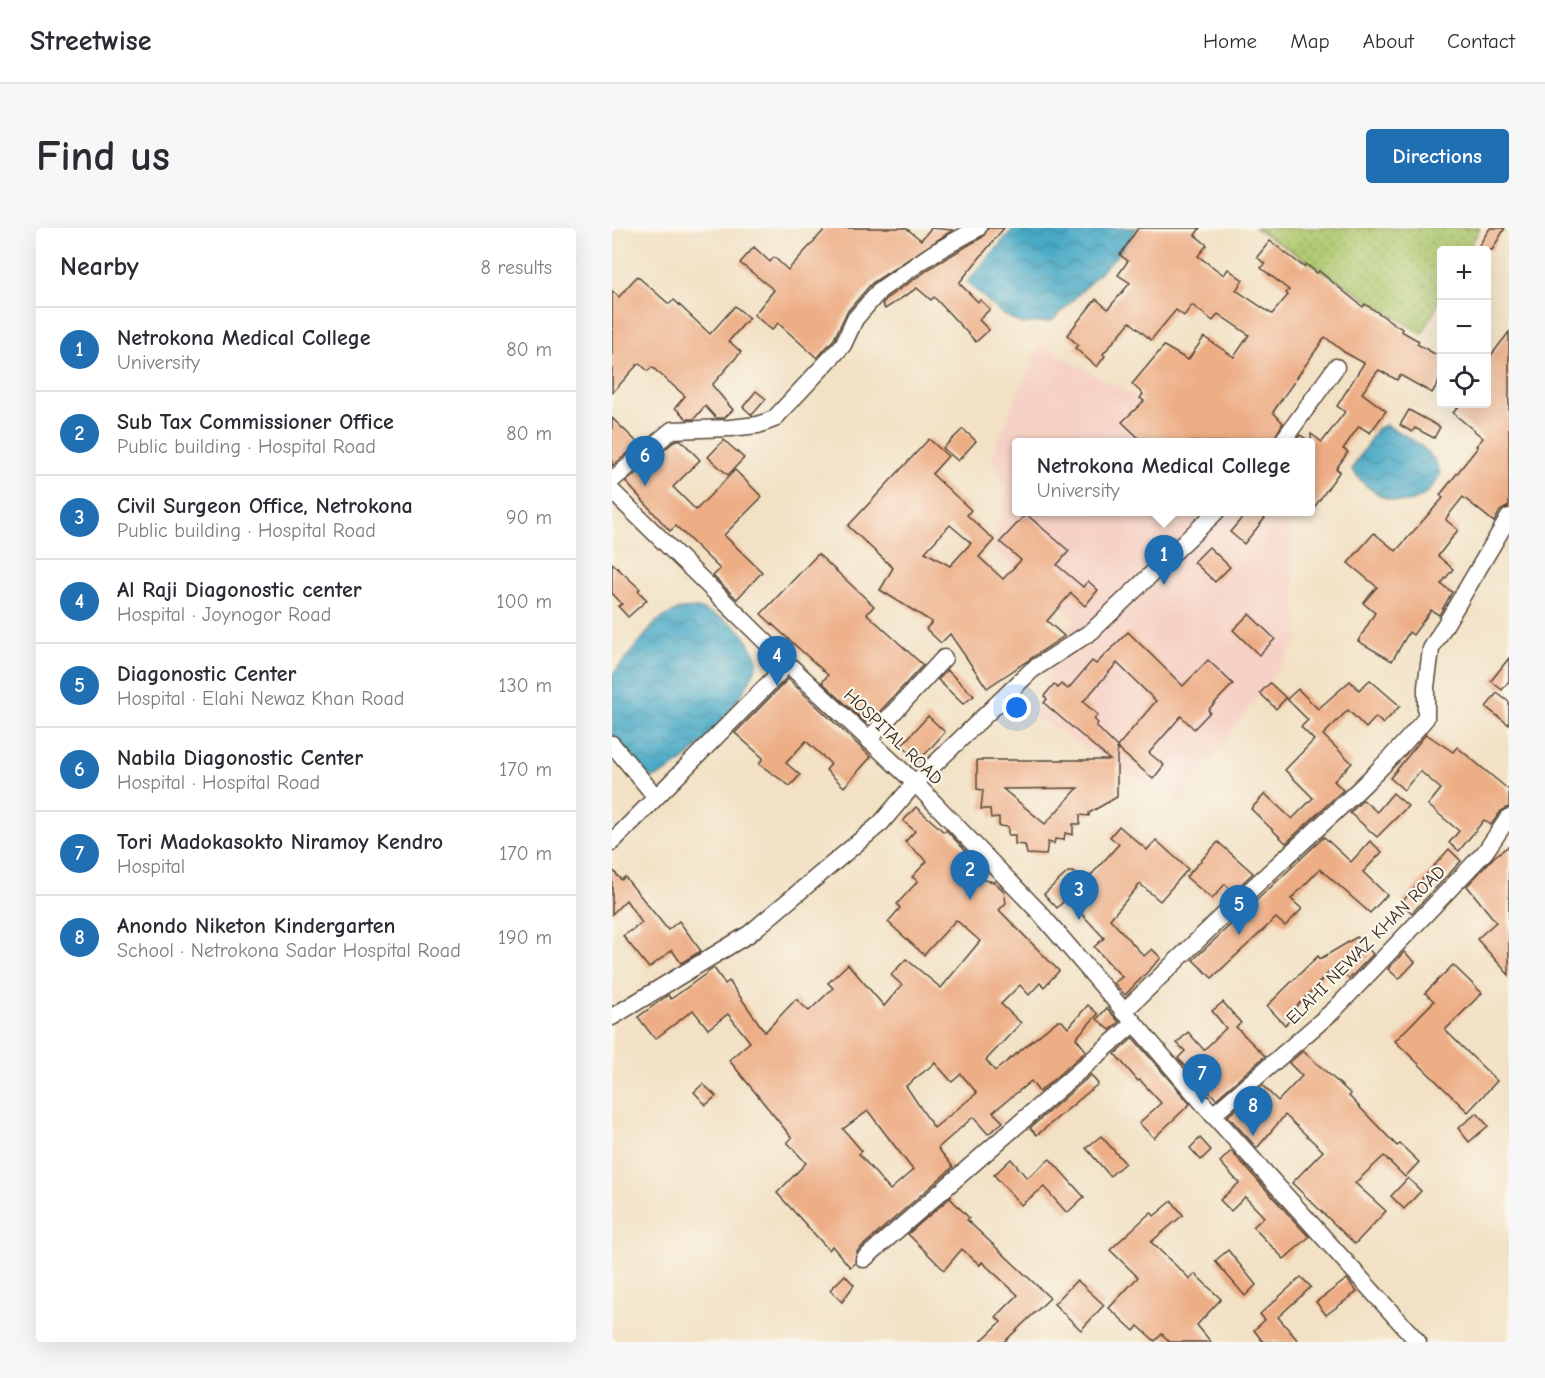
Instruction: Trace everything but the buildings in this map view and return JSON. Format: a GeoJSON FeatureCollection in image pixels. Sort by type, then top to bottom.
{"type":"FeatureCollection","features":[{"type":"Feature","properties":{"kind":"street"},"geometry":{"type":"LineString","coordinates":[[612,480],[672,430],[758,425],[774,419],[843,345],[855,319],[880,290],[932,254],[978,228]]}},
{"type":"Feature","properties":{"kind":"street"},"geometry":{"type":"LineString","coordinates":[[1285,438],[1336,368]]}},
{"type":"Feature","properties":{"kind":"street","name":"HOSPITAL ROAD"},"geometry":{"type":"LineString","coordinates":[[612,491],[788,664],[915,783],[1040,913],[1213,1115],[1418,1342]]}},
{"type":"Feature","properties":{"kind":"street"},"geometry":{"type":"LineString","coordinates":[[612,1017],[749,934],[880,823],[915,783],[1032,670],[1092,631],[1212,516]]}},
{"type":"Feature","properties":{"kind":"street"},"geometry":{"type":"LineString","coordinates":[[864,1259],[1128,1018],[1258,882],[1328,820],[1395,755],[1426,718],[1426,687],[1431,650],[1509,517]]}},
{"type":"Feature","properties":{"kind":"street"},"geometry":{"type":"LineString","coordinates":[[868,740],[944,658]]}},
{"type":"Feature","properties":{"kind":"street"},"geometry":{"type":"LineString","coordinates":[[612,842],[788,664]]}},
{"type":"Feature","properties":{"kind":"street"},"geometry":{"type":"LineString","coordinates":[[612,744],[656,797]]}},
{"type":"Feature","properties":{"kind":"street","name":"ELAHI NEWAZ KHAN ROAD"},"geometry":{"type":"LineString","coordinates":[[1213,1115],[1334,1010],[1485,852],[1509,817]]}},
{"type":"Feature","properties":{"kind":"shaded area"},"geometry":{"type":"Polygon","coordinates":[[[1039,344],[1143,402],[1187,438],[1012,438],[1012,516],[1281,516],[1289,522],[1299,640],[1179,803],[1032,715],[1074,618],[993,551],[1005,490],[991,457],[1039,344]]]}},
{"type":"Feature","properties":{"kind":"green space"},"geometry":{"type":"Polygon","coordinates":[[[1255,228],[1480,228],[1470,246],[1437,246],[1437,306],[1422,334],[1255,228]]]}},
{"type":"Feature","properties":{"kind":"water"},"geometry":{"type":"Polygon","coordinates":[[[1014,228],[1137,228],[1122,250],[1052,321],[1022,324],[1002,314],[967,282],[1014,228]]]}},
{"type":"Feature","properties":{"kind":"water"},"geometry":{"type":"Polygon","coordinates":[[[1386,425],[1419,444],[1437,465],[1440,474],[1429,491],[1419,498],[1400,502],[1390,500],[1372,490],[1352,469],[1377,428],[1386,425]]]}},
{"type":"Feature","properties":{"kind":"water"},"geometry":{"type":"Polygon","coordinates":[[[698,608],[736,627],[748,640],[758,662],[742,694],[715,729],[684,759],[668,771],[653,778],[639,770],[612,732],[612,675],[657,621],[679,609],[698,608]]]}},
{"type":"Feature","properties":{"kind":"place","name":"Nabila Diagonostic Center"},"geometry":{"type":"Point","coordinates":[645,486]}},
{"type":"Feature","properties":{"kind":"place","name":"Netrokona Medical College"},"geometry":{"type":"Point","coordinates":[1164,585]}},
{"type":"Feature","properties":{"kind":"place","name":"Al Raji Diagonostic center"},"geometry":{"type":"Point","coordinates":[777,686]}},
{"type":"Feature","properties":{"kind":"place","name":"Sub Tax Commissioner Office"},"geometry":{"type":"Point","coordinates":[970,900]}},
{"type":"Feature","properties":{"kind":"place","name":"Civil Surgeon Office, Netrokona"},"geometry":{"type":"Point","coordinates":[1079,920]}},
{"type":"Feature","properties":{"kind":"place","name":"Diagonostic Center"},"geometry":{"type":"Point","coordinates":[1239,935]}},
{"type":"Feature","properties":{"kind":"place","name":"Tori Madokasokto Niramoy Kendro"},"geometry":{"type":"Point","coordinates":[1202,1104]}},
{"type":"Feature","properties":{"kind":"place","name":"Anondo Niketon Kindergarten"},"geometry":{"type":"Point","coordinates":[1253,1136]}}]}
